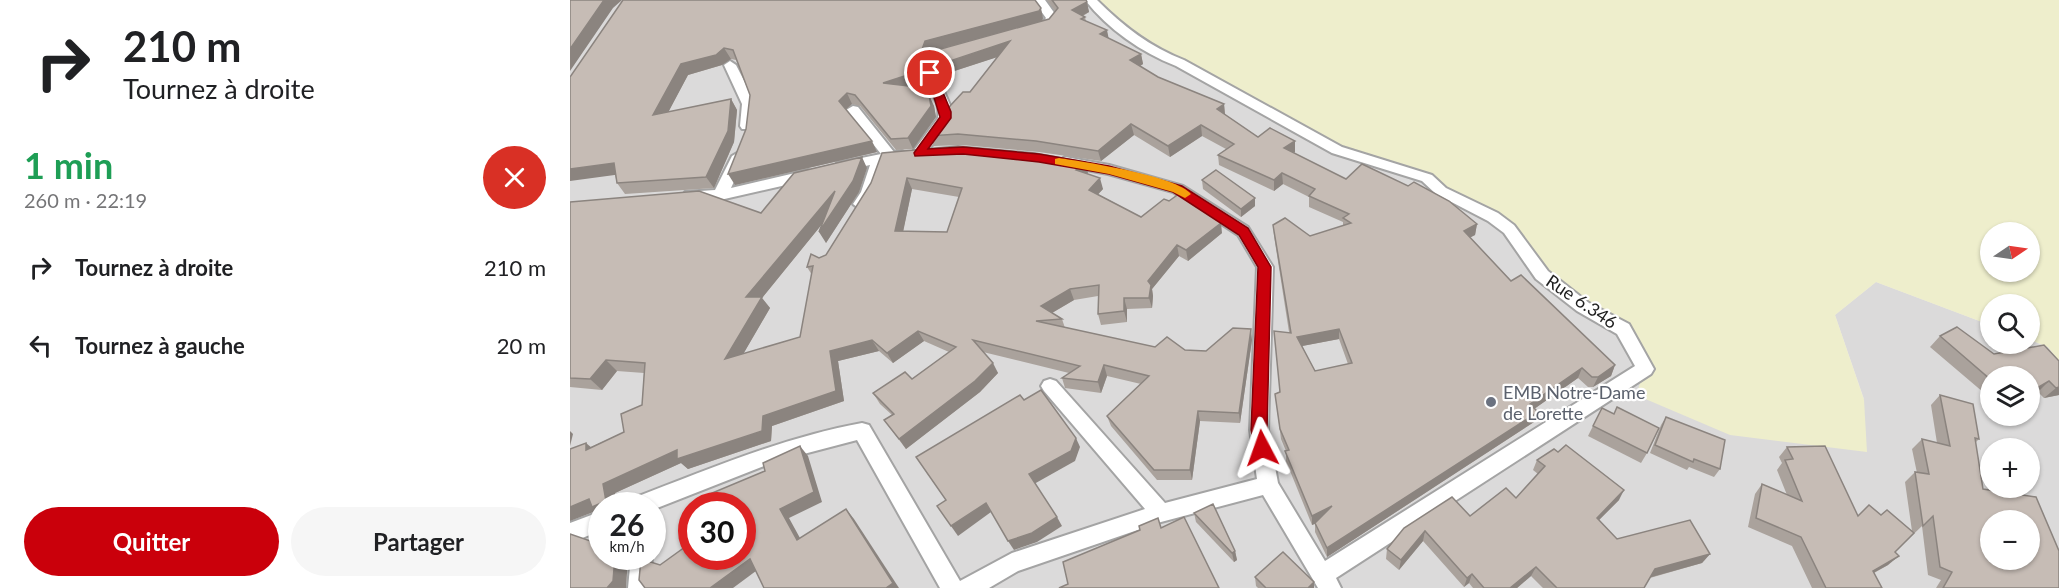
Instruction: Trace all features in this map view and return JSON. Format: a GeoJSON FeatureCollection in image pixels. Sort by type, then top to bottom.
{"type":"FeatureCollection","features":[{"type":"Feature","properties":{"kind":"street"},"geometry":{"type":"LineString","coordinates":[[1024,31],[1051,21],[1052,18],[1039,0]]}},
{"type":"Feature","properties":{"kind":"street","name":"Rue 6.346"},"geometry":{"type":"LineString","coordinates":[[1091,0],[1116,26],[1154,54],[1180,63],[1338,150],[1427,178],[1442,191],[1493,217],[1509,229],[1542,275],[1583,307],[1623,329],[1645,369],[1326,581]]}},
{"type":"Feature","properties":{"kind":"street"},"geometry":{"type":"LineString","coordinates":[[920,153],[945,118],[946,112],[929,65],[934,57],[966,47]]}},
{"type":"Feature","properties":{"kind":"street"},"geometry":{"type":"LineString","coordinates":[[720,195],[746,142],[749,104],[730,66]]}},
{"type":"Feature","properties":{"kind":"street"},"geometry":{"type":"LineString","coordinates":[[853,110],[885,157]]}},
{"type":"Feature","properties":{"kind":"street"},"geometry":{"type":"LineString","coordinates":[[674,196],[720,195],[885,157],[941,152]]}},
{"type":"Feature","properties":{"kind":"street"},"geometry":{"type":"LineString","coordinates":[[849,222],[868,193],[885,157]]}},
{"type":"Feature","properties":{"kind":"street"},"geometry":{"type":"LineString","coordinates":[[1051,160],[1109,170],[1178,189],[1243,231],[1265,267],[1259,430],[1268,485],[1326,581]]}},
{"type":"Feature","properties":{"kind":"street"},"geometry":{"type":"LineString","coordinates":[[1050,386],[1161,513]]}},
{"type":"Feature","properties":{"kind":"street"},"geometry":{"type":"LineString","coordinates":[[666,495],[767,457],[834,436],[862,431],[952,588]]}},
{"type":"Feature","properties":{"kind":"street"},"geometry":{"type":"LineString","coordinates":[[968,588],[1012,563],[1161,513],[1268,485]]}},
{"type":"Feature","properties":{"kind":"street"},"geometry":{"type":"LineString","coordinates":[[570,533],[588,526]]}},
{"type":"Feature","properties":{"kind":"street"},"geometry":{"type":"LineString","coordinates":[[639,588],[641,570]]}},
{"type":"Feature","properties":{"kind":"shaded area"},"geometry":{"type":"Polygon","coordinates":[[[570,0],[1091,0],[1398,166],[1864,399],[1835,315],[1876,282],[1980,321],[1980,354],[2040,354],[2040,344],[2048,347],[2059,361],[2059,588],[570,588],[570,0]]]}},
{"type":"Feature","properties":{"kind":"green space"},"geometry":{"type":"Polygon","coordinates":[[[1091,0],[2059,0],[2059,361],[2048,347],[2040,344],[2040,294],[1980,294],[1980,321],[1876,282],[1835,315],[1864,400],[1867,452],[1730,435],[1636,395],[1645,369],[1623,329],[1542,275],[1509,229],[1427,178],[1337,150],[1154,54],[1091,0]]]}},
{"type":"Feature","properties":{"kind":"building"},"geometry":{"type":"Polygon","coordinates":[[[570,0],[604,0],[570,49],[570,0]]]}},
{"type":"Feature","properties":{"kind":"building"},"geometry":{"type":"Polygon","coordinates":[[[623,0],[1035,0],[1041,8],[1039,11],[925,41],[919,58],[920,71],[883,83],[926,88],[931,106],[908,138],[891,139],[855,95],[847,93],[839,101],[872,141],[728,174],[746,129],[750,95],[733,50],[724,48],[716,55],[681,64],[653,115],[731,99],[728,131],[706,177],[617,183],[614,163],[570,169],[570,77],[623,0]]]}},
{"type":"Feature","properties":{"kind":"building"},"geometry":{"type":"Polygon","coordinates":[[[1052,0],[1086,0],[1087,2],[1072,10],[1085,17],[1081,19],[1107,30],[1100,34],[1141,54],[1130,60],[1158,77],[1224,104],[1217,109],[1258,137],[1270,128],[1295,141],[1284,148],[1346,179],[1362,164],[1408,186],[1414,182],[1449,201],[1477,224],[1464,231],[1511,281],[1521,275],[1615,365],[1598,377],[1592,377],[1582,368],[1530,404],[1538,412],[1327,548],[1315,523],[1332,506],[1312,516],[1285,451],[1289,450],[1280,429],[1275,394],[1280,392],[1274,331],[1291,333],[1273,225],[1285,218],[1310,236],[1351,223],[1343,218],[1349,214],[1309,196],[1315,189],[1282,173],[1274,180],[1218,155],[1234,144],[1201,125],[1168,146],[1131,124],[1098,151],[1036,141],[958,134],[929,136],[950,106],[963,92],[970,92],[1010,41],[935,66],[937,50],[1049,19],[1058,8],[1052,0]],[[1339,329],[1297,337],[1315,371],[1352,363],[1339,329]]]}},
{"type":"Feature","properties":{"kind":"building"},"geometry":{"type":"Polygon","coordinates":[[[958,146],[1035,153],[1085,162],[1076,170],[1100,178],[1089,190],[1141,217],[1164,199],[1169,201],[1183,191],[1213,211],[1221,223],[1186,250],[1177,245],[1148,281],[1151,285],[1149,298],[1124,298],[1124,311],[1098,314],[1099,285],[1070,289],[1041,306],[1062,319],[1036,321],[1155,347],[1167,337],[1185,350],[1206,351],[1233,328],[1251,329],[1239,413],[1198,411],[1190,470],[1154,470],[1107,416],[1149,376],[1104,365],[1098,382],[1062,378],[1080,366],[973,340],[993,363],[975,381],[899,439],[884,420],[894,414],[873,393],[905,372],[912,379],[956,347],[918,331],[887,353],[872,340],[830,351],[836,391],[763,416],[762,431],[677,459],[677,450],[603,484],[604,492],[588,492],[588,499],[570,507],[570,449],[586,443],[586,450],[624,432],[621,414],[642,405],[645,363],[606,360],[590,379],[570,378],[570,202],[699,191],[761,213],[794,173],[862,157],[853,181],[819,232],[835,191],[746,297],[762,297],[725,359],[800,337],[813,266],[807,267],[811,254],[819,258],[826,255],[871,183],[882,153],[958,146]],[[907,178],[895,231],[947,232],[962,188],[907,178]]]}},
{"type":"Feature","properties":{"kind":"building"},"geometry":{"type":"Polygon","coordinates":[[[1216,170],[1255,198],[1241,209],[1202,180],[1216,170]]]}},
{"type":"Feature","properties":{"kind":"building"},"geometry":{"type":"Polygon","coordinates":[[[1957,327],[1980,344],[1980,354],[2040,354],[2040,346],[2044,345],[2059,361],[2059,387],[2056,388],[2049,381],[2040,386],[2040,366],[1980,366],[1980,370],[1940,336],[1957,327]]]}},
{"type":"Feature","properties":{"kind":"building"},"geometry":{"type":"Polygon","coordinates":[[[1041,390],[1076,438],[1071,451],[1029,474],[1057,517],[1032,533],[1008,541],[986,503],[951,526],[937,506],[946,500],[916,457],[1020,395],[1024,400],[1041,390]]]}},
{"type":"Feature","properties":{"kind":"building"},"geometry":{"type":"Polygon","coordinates":[[[1940,395],[1973,404],[1979,439],[1975,438],[1980,470],[1980,498],[2036,498],[2059,551],[2059,588],[1943,588],[1952,572],[1940,567],[1933,516],[1923,526],[1915,472],[1929,474],[1922,439],[1950,446],[1940,395]]]}},
{"type":"Feature","properties":{"kind":"building"},"geometry":{"type":"Polygon","coordinates":[[[1617,407],[1659,428],[1647,453],[1593,426],[1602,408],[1614,414],[1617,407]]]}},
{"type":"Feature","properties":{"kind":"building"},"geometry":{"type":"Polygon","coordinates":[[[1666,417],[1725,440],[1720,469],[1694,459],[1693,462],[1655,445],[1666,417]]]}},
{"type":"Feature","properties":{"kind":"building"},"geometry":{"type":"Polygon","coordinates":[[[1566,445],[1624,490],[1597,518],[1617,539],[1690,520],[1710,554],[1655,569],[1644,588],[1557,588],[1536,567],[1510,588],[1484,588],[1472,574],[1467,578],[1425,531],[1401,560],[1387,549],[1404,528],[1452,497],[1470,516],[1506,488],[1516,498],[1545,466],[1537,460],[1554,449],[1558,452],[1566,445]]]}},
{"type":"Feature","properties":{"kind":"building"},"geometry":{"type":"Polygon","coordinates":[[[800,446],[814,492],[780,509],[797,540],[846,509],[893,583],[886,588],[764,588],[755,570],[756,492],[715,492],[765,471],[763,463],[800,446]]]}},
{"type":"Feature","properties":{"kind":"building"},"geometry":{"type":"Polygon","coordinates":[[[1825,446],[1858,516],[1869,505],[1881,515],[1887,510],[1914,533],[1895,552],[1899,556],[1873,571],[1882,588],[1826,588],[1801,537],[1756,518],[1762,484],[1802,501],[1785,460],[1793,459],[1787,447],[1825,446]]]}},
{"type":"Feature","properties":{"kind":"building"},"geometry":{"type":"Polygon","coordinates":[[[1213,504],[1235,551],[1232,553],[1194,513],[1213,504]]]}},
{"type":"Feature","properties":{"kind":"building"},"geometry":{"type":"Polygon","coordinates":[[[1184,517],[1219,588],[1059,588],[1068,584],[1063,562],[1140,530],[1139,526],[1158,518],[1161,528],[1184,517]]]}},
{"type":"Feature","properties":{"kind":"building"},"geometry":{"type":"Polygon","coordinates":[[[570,534],[588,540],[588,570],[614,570],[613,581],[607,588],[570,588],[570,534]]]}},
{"type":"Feature","properties":{"kind":"building"},"geometry":{"type":"Polygon","coordinates":[[[678,552],[678,570],[735,570],[710,588],[645,588],[639,580],[640,570],[666,570],[666,561],[678,552]]]}},
{"type":"Feature","properties":{"kind":"building"},"geometry":{"type":"Polygon","coordinates":[[[1283,552],[1314,582],[1308,588],[1266,588],[1255,577],[1283,552]]]}},
{"type":"Feature","properties":{"kind":"slow traffic"},"geometry":{"type":"LineString","coordinates":[[1059,161],[1109,170],[1178,189],[1185,194]]}},
{"type":"Feature","properties":{"kind":"place","name":"EMB Notre-Dame de Lorette"},"geometry":{"type":"Point","coordinates":[1491,402]}},
{"type":"Feature","properties":{"kind":"route"},"geometry":{"type":"LineString","coordinates":[[930,73],[946,112],[945,118],[920,153],[963,151],[1039,158],[1109,170],[1178,189],[1243,231],[1265,267],[1259,430],[1262,448]]}}]}
